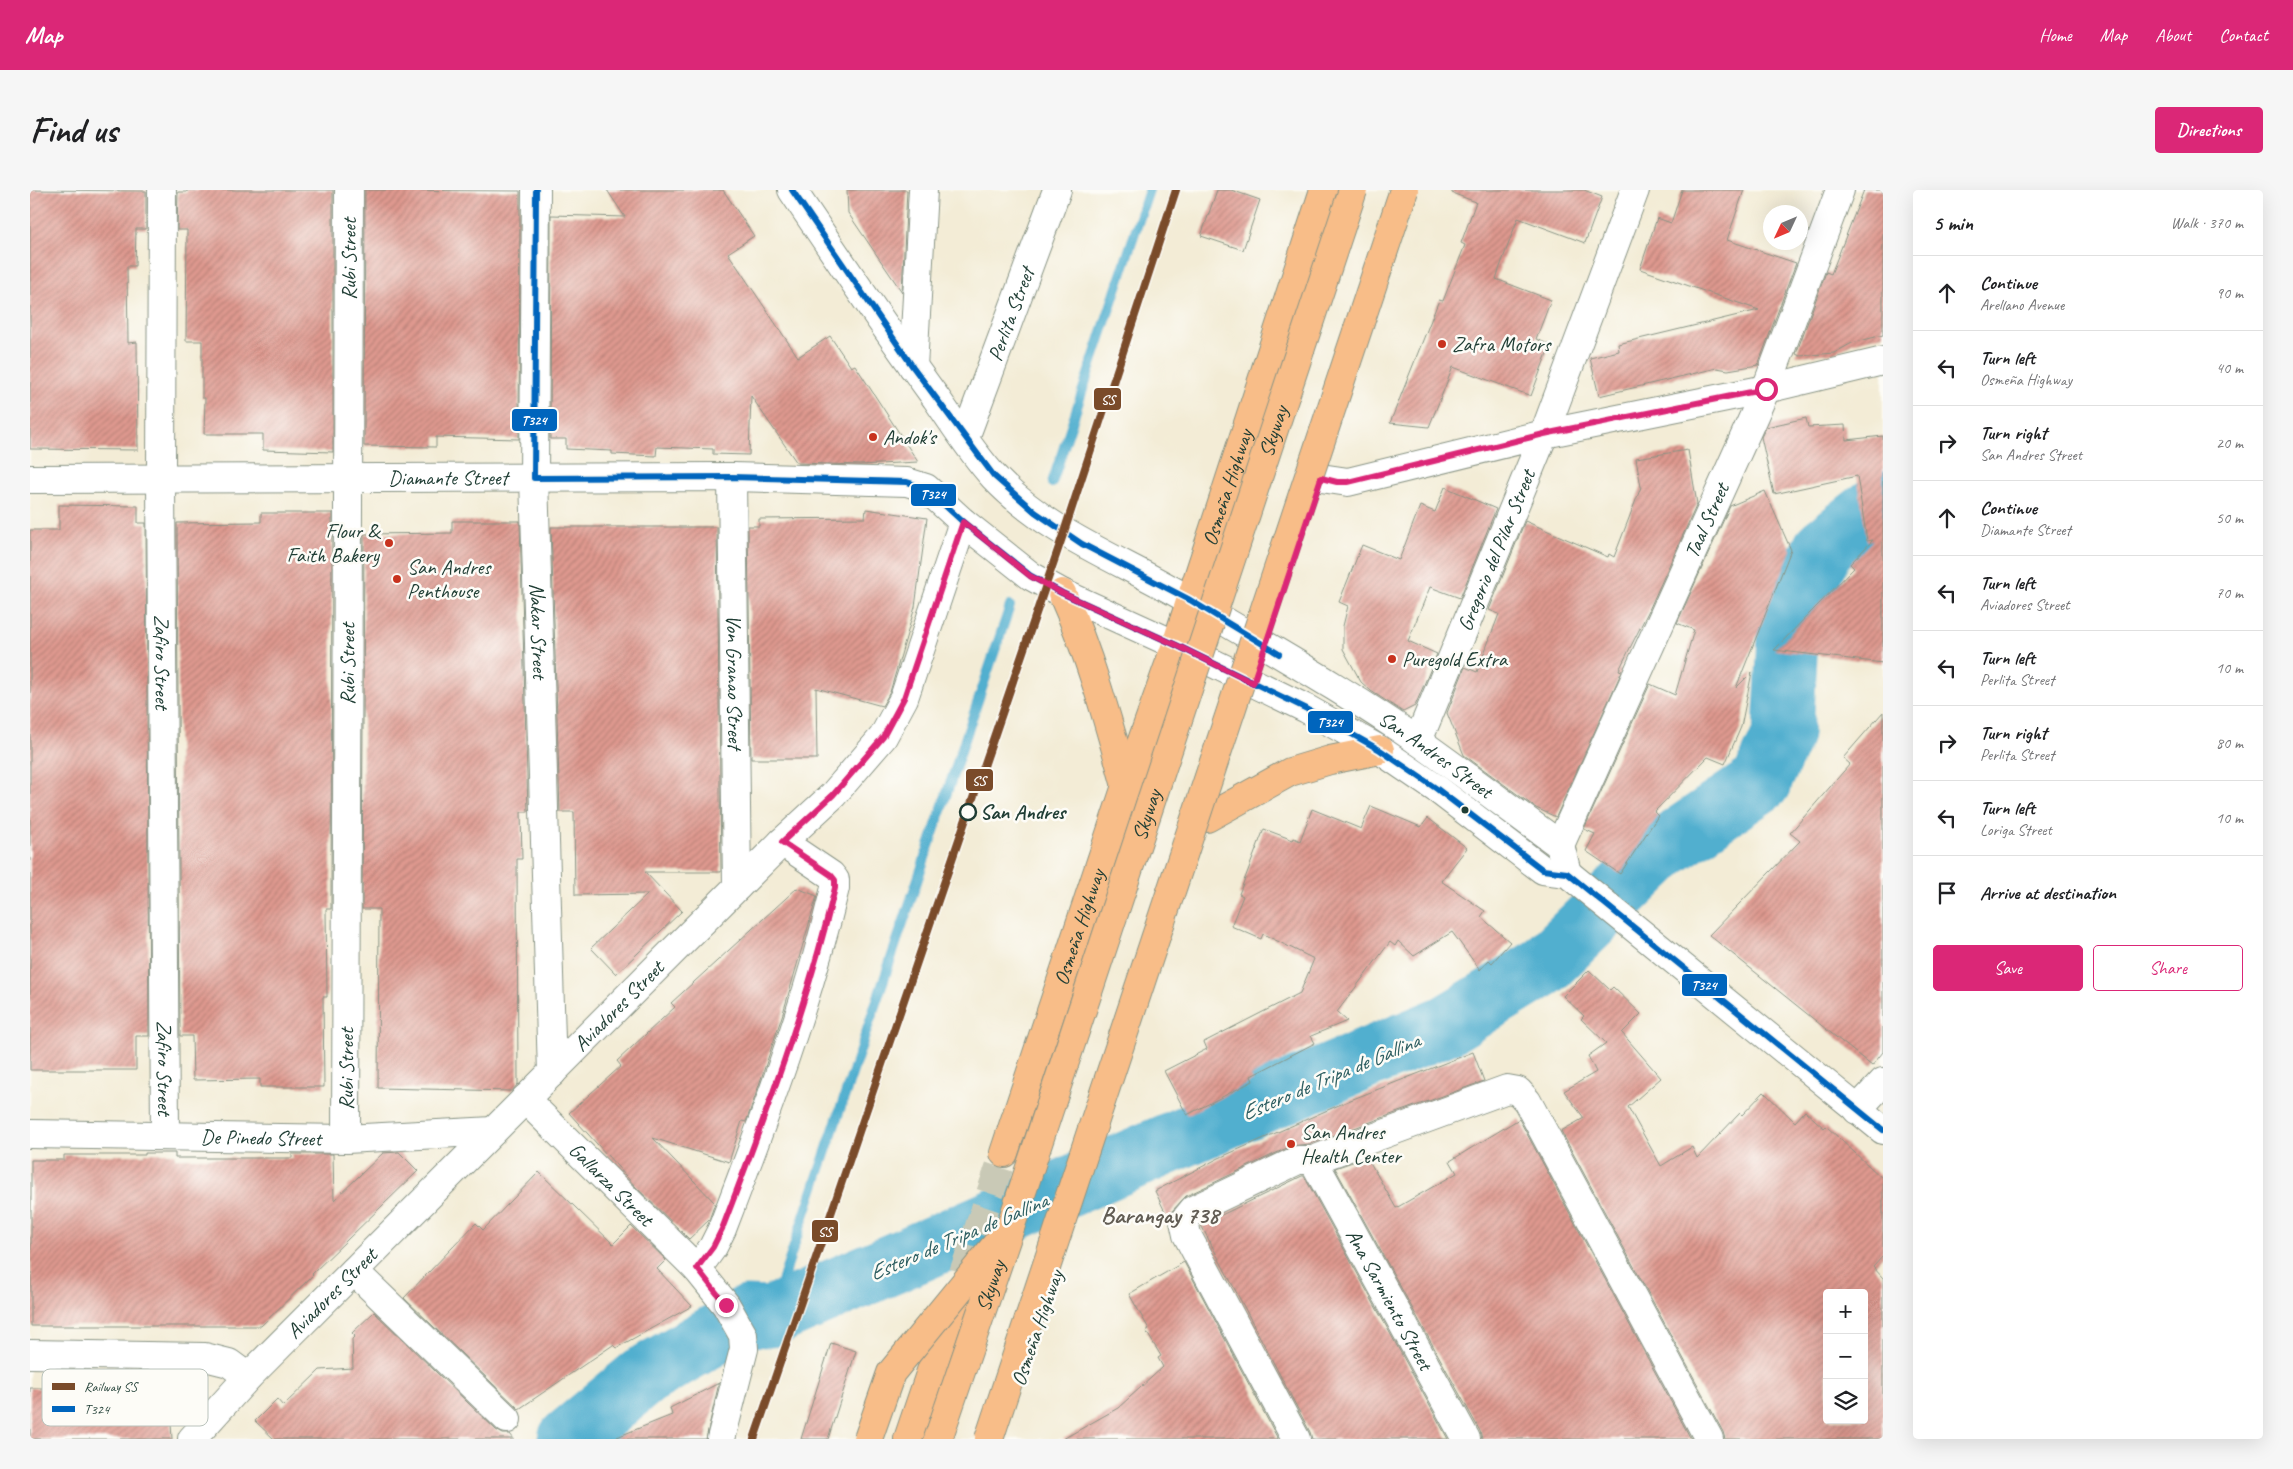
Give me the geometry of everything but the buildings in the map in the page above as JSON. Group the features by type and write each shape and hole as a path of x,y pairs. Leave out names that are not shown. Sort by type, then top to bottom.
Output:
{"main road":[{"name":"Osmeña Highway","path":"1004,1153 1126,786 1176,645 1324,190"},
{"name":"Skyway","path":"938,1439 1010,1228 1353,190"},
{"path":"989,1439 1404,190"},
{"path":"1114,1106 1264,645 1416,190"},
{"path":"1062,593 1076,624 1097,683 1126,786"},
{"path":"1207,818 1290,772 1330,760 1380,750"},
{"name":"Osmeña Highway","path":"1000,1439 1074,1217"},
{"path":"868,1439 891,1373 1010,1228"},
{"path":"908,1439 963,1273"}],"street":[{"name":"Zafiro Street","path":"162,190 161,479 165,1136"},
{"name":"Rubi Street","path":"346,1139 349,190"},
{"name":"Nakar Street","path":"536,190 534,478 552,1073"},
{"name":"San Andres Street","path":"792,190 913,367 965,438 994,476 1035,512 1082,544 1190,600 1340,690 1418,742 1560,845"},
{"path":"913,367 923,190"},
{"name":"Perlita Street","path":"965,438 1057,190"},
{"name":"Gregorio del Pilar Street","path":"1418,742 1544,434 1635,190"},
{"name":"Taal Street","path":"1560,845 1766,389 1840,190"},
{"path":"1321,478 1337,482 1348,482 1544,434 1766,389 1883,361"},
{"name":"Diamante Street","path":"30,479 732,477 907,482 926,488 963,522 1030,576 1062,593 1176,645"},
{"name":"Von Granao Street","path":"732,477 737,887"},
{"name":"Aviadores Street","path":"208,1422 248,1378 525,1099 782,842 833,795 883,737 904,698 963,522"},
{"name":"San Andres Street","path":"1176,645 1306,709 1380,750 1437,789 1543,870 1575,879"},
{"path":"697,1268 713,1247 722,1229 775,1090 819,957 835,888 835,880 831,875 782,842"},
{"path":"1560,845 1575,879 1883,1130"},
{"path":"1857,1110 1883,1082"},
{"path":"1296,1439 1187,1235 1184,1221 1193,1210 1298,1160 1313,1160 1507,1089 1518,1091 1527,1100 1709,1439"},
{"name":"Gallarza Street","path":"525,1099 697,1268 726,1305 743,1335 744,1349 721,1439"},
{"name":"De Pinedo Street","path":"30,1134 346,1139 493,1132"},
{"name":"Ana Sarmiento Street","path":"1313,1160 1466,1439"},
{"path":"354,1272 507,1420"},
{"path":"30,1354 205,1357 229,1363 248,1378"},
{"name":"Aviadores Street","path":"194,1438 205,1426"}],"waterway":[{"path":"1052,483 1149,190"},
{"name":"Estero de Tripa de Gallina","path":"568,1439 644,1376 747,1316 770,1317 1257,1105 1447,1025 1543,967 1666,847 1761,782 1783,734 1789,616 1824,547 1883,501"},
{"path":"770,1317 1010,606"}],"tunnel":[{"path":"963,1273 1004,1153"}],"rail line":[{"name":"SS","path":"754,1439 1064,532 1176,190"}],"transit line":[{"name":"T324","path":"536,190 534,478 732,477 907,482 926,488 963,522 1031,576 1062,593 1176,645 1307,709 1380,750 1437,789 1543,870 1567,873 1883,1130"},
{"name":"T324","path":"792,190 913,367 994,476 1035,512 1082,544 1190,600 1279,654"}],"place":[{"name":"Zafra Motors","path":"1442,344"},
{"name":"Andok's","path":"873,437"},
{"name":"Flour & Faith Bakery","path":"389,543"},
{"name":"San Andres Penthouse","path":"397,579"},
{"name":"Puregold Extra","path":"1392,659"},
{"name":"San Andres","path":"968,812"},
{"name":"San Andres Health Center","path":"1291,1144"}],"district":[{"name":"Barangay 738","path":"1160,1215"}],"route":[{"path":"726,1305 724,1300 697,1268 713,1247 722,1229 775,1090 819,957 835,888 835,880 831,875 782,842 833,795 883,737 904,698 963,522 1030,576 1253,683 1264,645 1321,478 1329,481 1348,482 1544,434 1766,389"}]}
